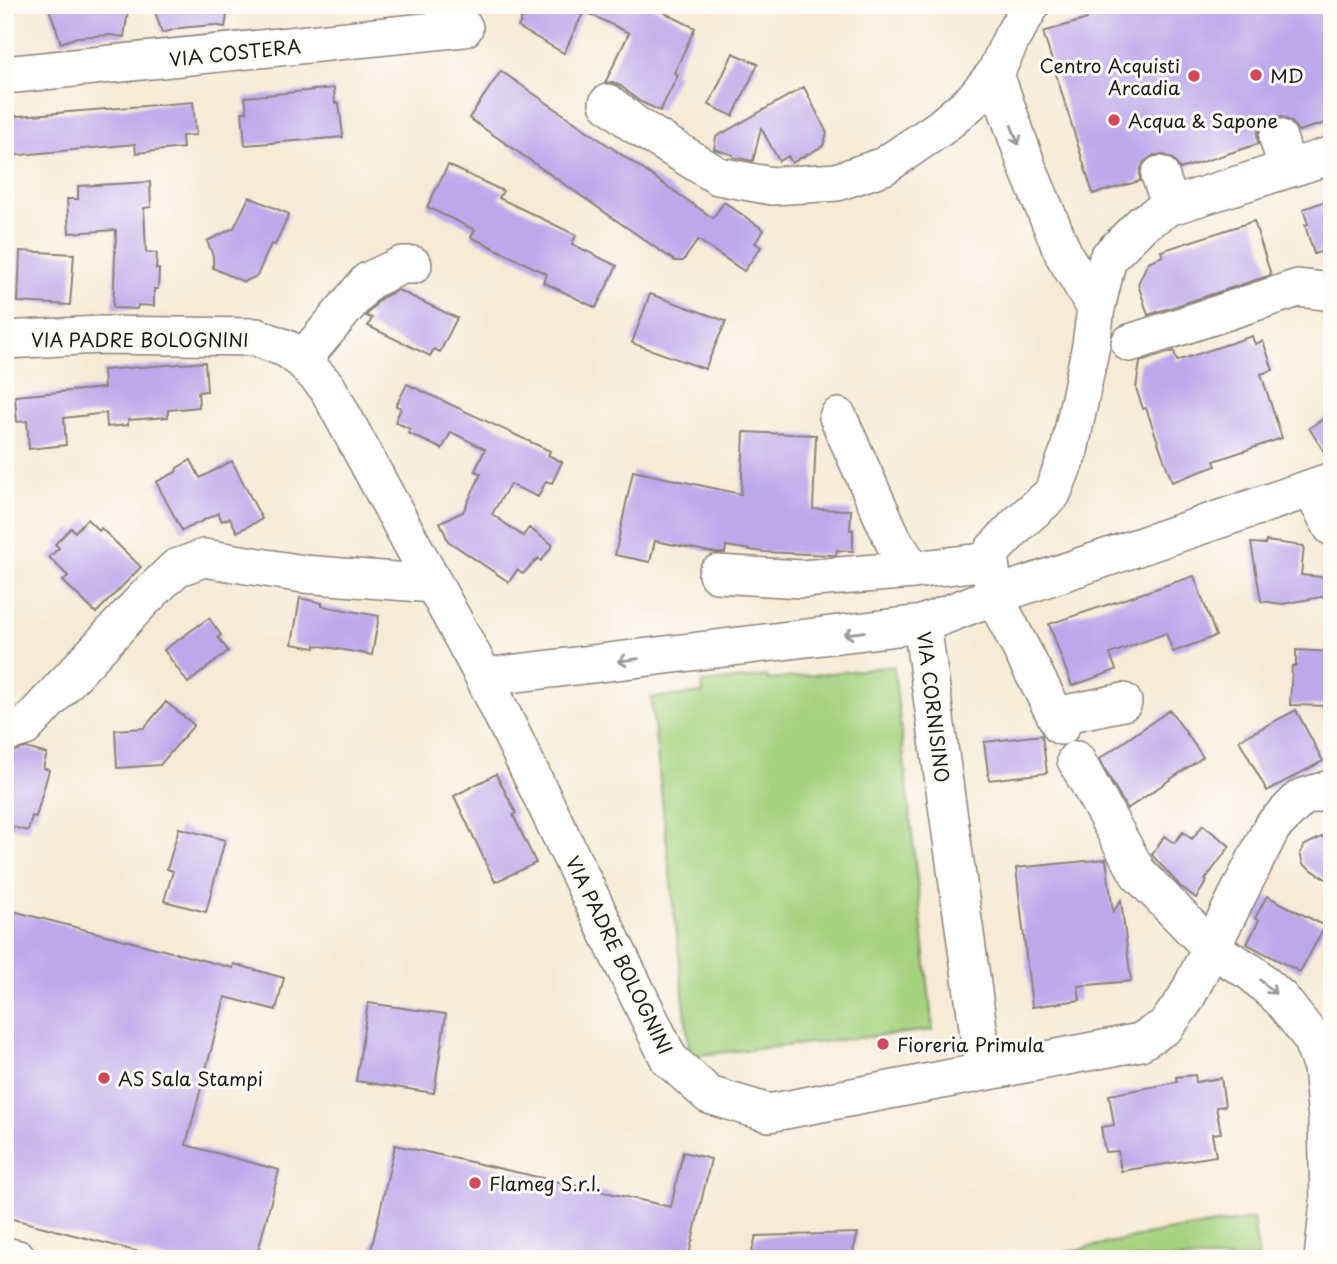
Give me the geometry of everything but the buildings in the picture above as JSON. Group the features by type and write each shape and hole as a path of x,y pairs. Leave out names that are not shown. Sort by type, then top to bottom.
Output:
{"street":[{"path":"608,103 634,124 718,176 772,186 837,182 884,166 940,128 972,100 995,74 1031,5"},
{"name":"VIA COSTERA","path":"5,75 464,28"},
{"path":"995,74 1063,255 1096,307"},
{"path":"1122,702 1059,721 992,578 993,550 1052,494 1069,452 1096,307 1108,258 1143,223 1166,191 1283,153 1332,155"},
{"path":"302,360 368,281 402,265 412,265"},
{"path":"1130,344 1298,288 1332,292"},
{"name":"VIA PADRE BOLOGNINI","path":"5,340 99,335 256,337 287,349 302,360 327,387 484,677 669,1059 709,1095 769,1113 1140,1042 1166,1026 1185,1000 1272,827 1301,798 1332,788"},
{"path":"838,416 894,542 913,570"},
{"path":"1321,485 1332,527"},
{"name":"VIA CORNISINO","path":"984,1071 922,624 992,578 1321,485"},
{"path":"15,730 167,577 176,569 204,558 303,574 434,584"},
{"path":"717,574 802,579 913,570 992,578"},
{"path":"484,677 922,624"},
{"path":"1076,760 1138,873 1212,949 1252,973 1281,999 1310,1036 1322,1067 1327,1119 1329,1202 1323,1259"},
{"path":"5,1256 18,1259"}],"green space":[{"path":"894,666 933,1030 690,1056 651,698 703,693 702,683 767,676 769,680"},
{"path":"1253,1219 1259,1259 1033,1259 1166,1231"}],"place":[{"name":"MD","path":"1256,75"},
{"name":"Centro Acquisti Arcadia","path":"1194,76"},
{"name":"Acqua & Sapone","path":"1114,120"},
{"name":"Fioreria Primula","path":"883,1044"},
{"name":"AS Sala Stampi","path":"104,1078"},
{"name":"Flameg S.r.l.","path":"475,1183"}]}
